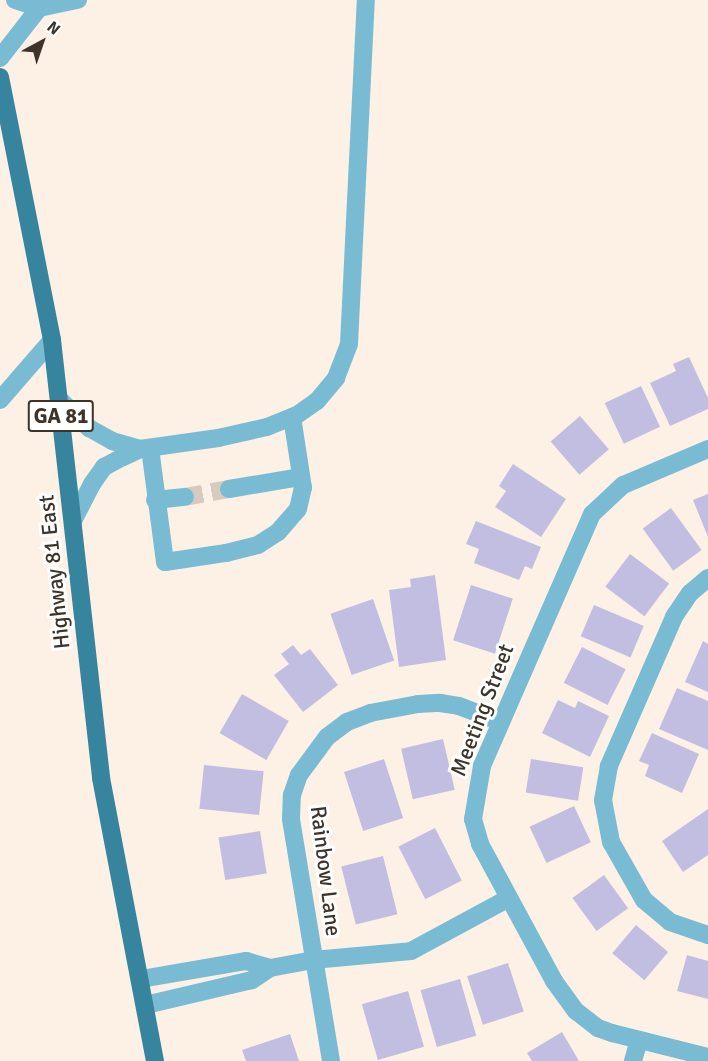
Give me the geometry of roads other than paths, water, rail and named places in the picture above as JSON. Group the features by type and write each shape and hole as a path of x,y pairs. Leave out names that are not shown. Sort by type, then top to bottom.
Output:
{"main road":[{"name":"Highway 81 East","path":"0,77 52,340 101,778 155,1061"}],"street":[{"path":"15,0 39,8 78,0"},
{"path":"73,521 92,484 104,467 145,448 218,438 267,427 292,417 317,400 336,378 349,344 366,0"},
{"path":"0,58 39,8"},
{"path":"0,400 52,340"},
{"path":"59,399 88,428 112,441 145,448"},
{"path":"145,448 165,562 226,553 258,545 278,532 298,509 303,488 292,417"},
{"name":"Meeting Street","path":"708,449 623,485 592,514 479,775 473,819 480,844 554,981 576,1011 598,1028 708,1056"},
{"path":"229,489 301,477"},
{"path":"155,500 185,497"},
{"path":"708,578 690,594 674,617 609,766 603,800 611,842 644,900 670,922 708,935"},
{"name":"Rainbow Lane","path":"331,1061 291,819 294,786 311,756 327,737 347,722 370,713 418,704 459,706 501,722"},
{"path":"145,1005 252,980 270,968 313,960 411,951 509,898"},
{"path":"141,979 246,962 270,968"},
{"path":"633,1061 639,1040"}],"tunnel":[{"path":"185,497 229,489"}]}
